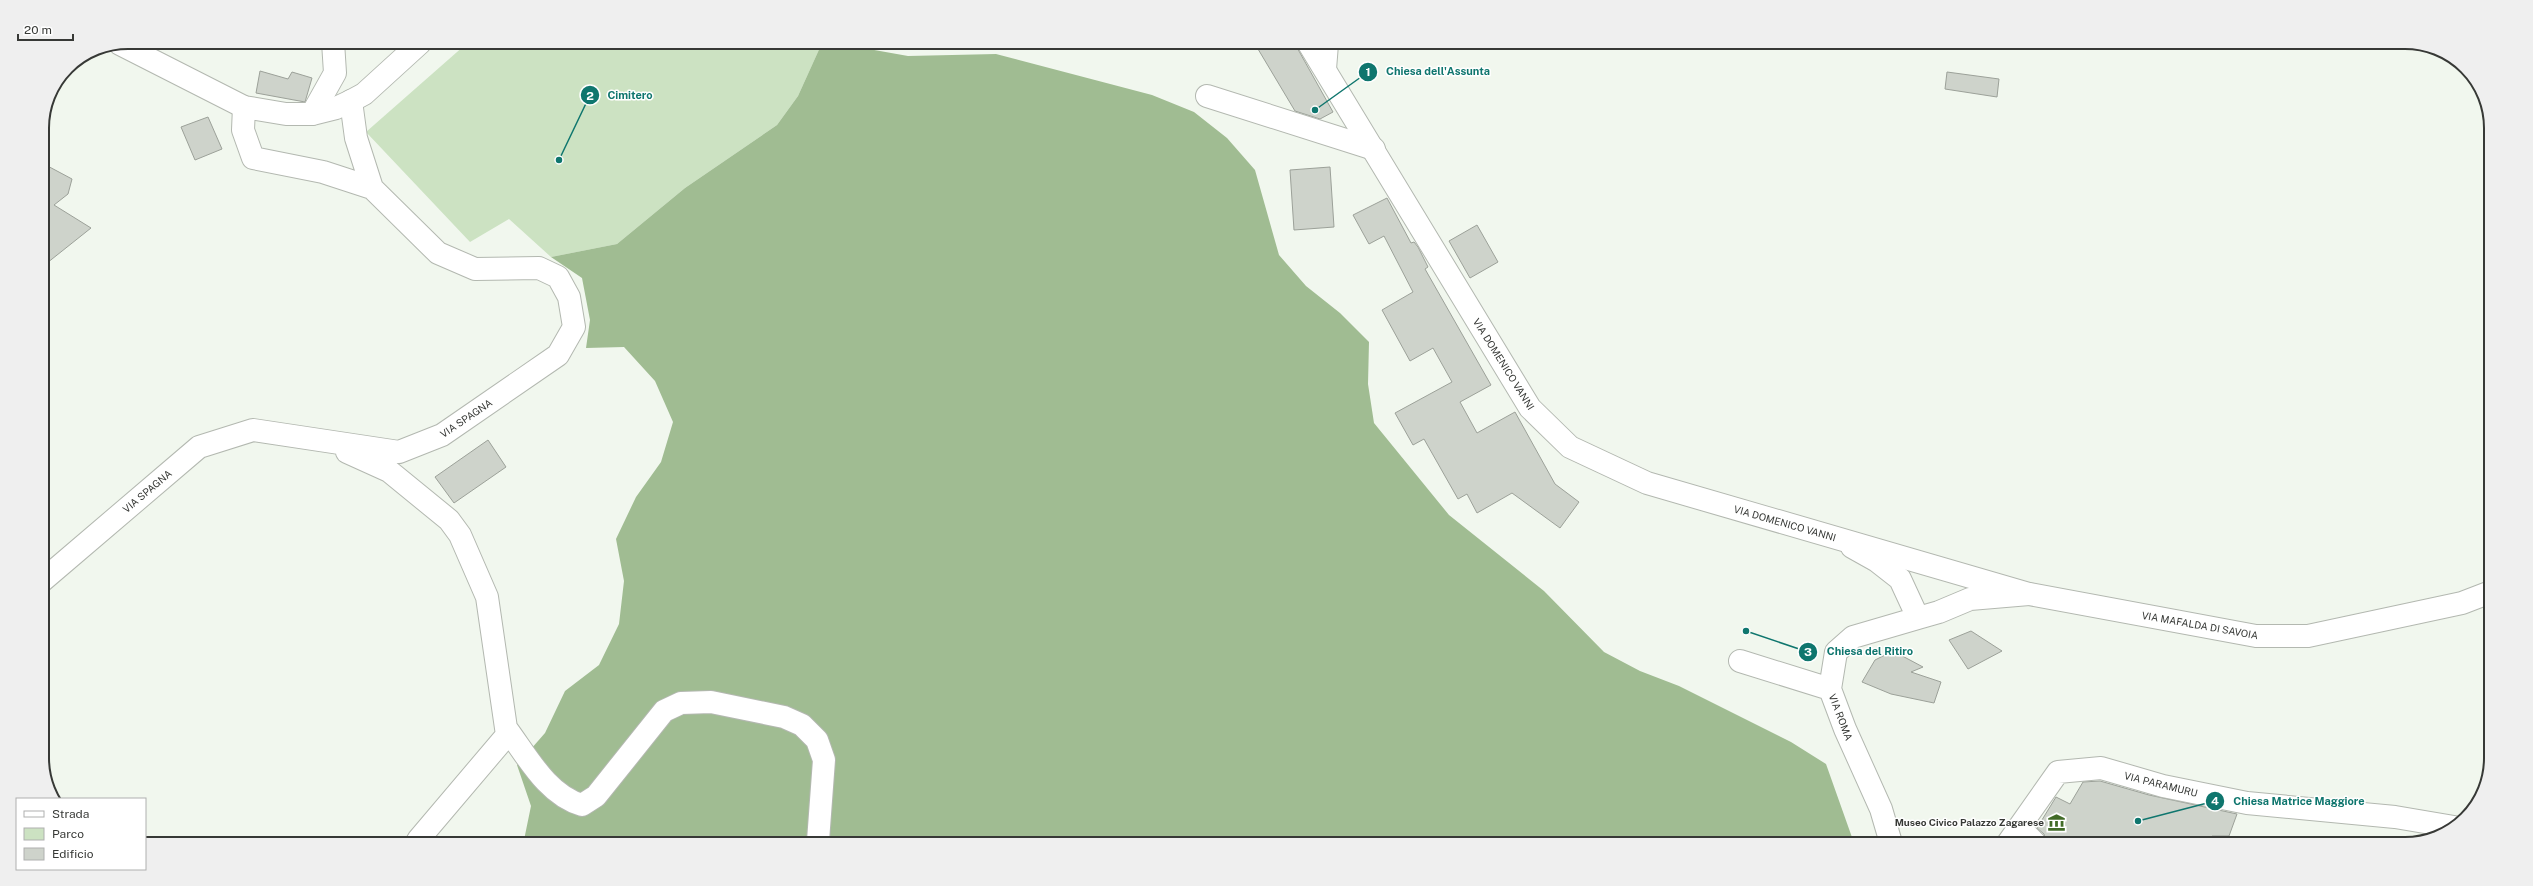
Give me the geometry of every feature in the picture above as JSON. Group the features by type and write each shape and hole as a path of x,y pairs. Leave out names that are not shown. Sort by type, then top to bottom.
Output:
{"street":[{"path":"130,49 244,107 286,114 312,114 336,108 364,94 413,49"},
{"path":"312,114 335,73 334,49"},
{"name":"VIA DOMENICO VANNI","path":"1312,49 1530,408 1570,447 1647,483 2029,594"},
{"path":"1325,69 1327,49"},
{"path":"1207,96 1374,149"},
{"name":"VIA SPAGNA","path":"351,101 356,138 372,188"},
{"name":"VIA SPAGNA","path":"49,575 200,447 254,430 399,452 442,435 558,355 574,326 570,297 558,277 539,268 475,269 438,253 372,188 323,172 253,158 243,130 244,107"},
{"path":"322,441 389,471 448,520 460,535 487,597 507,735 421,837"},
{"path":"1833,537 1877,561 1900,579 1918,618"},
{"name":"VIA MAFALDA DI SAVOIA","path":"2029,594 2256,636 2308,636 2462,603 2484,595"},
{"name":"VIA ROMA","path":"1889,837 1881,809 1845,730 1830,689 1836,652 1853,637 1939,612 1970,599 2029,594"},
{"path":"1740,661 1830,689"},
{"path":"506,728 545,780 568,801 582,805 596,796 664,712 681,703 710,702 784,717 802,725 817,740 824,760 818,837"},
{"name":"VIA PARAMURU","path":"2014,835 2058,772 2102,768 2163,786 2247,803 2395,817 2445,826"}],"green space":[{"path":"460,49 819,49 798,96 777,125 685,188 617,244 551,257 509,219 470,242 366,132"},
{"path":"819,49 869,49 908,56 996,54 1152,95 1194,112 1227,138 1255,170 1279,255 1306,286 1340,313 1369,342 1368,384 1374,423 1449,515 1544,591 1604,652 1640,671 1679,686 1791,742 1826,764 1852,837 525,837 531,806 517,765 545,733 565,691 599,665 619,624 624,581 616,539 636,497 661,462 673,422 655,381 624,347 586,348 590,320 582,278 551,257 617,244 685,188 777,125 798,96"}],"building":[{"path":"1258,49 1298,49 1333,112 1320,119 1295,111"},
{"path":"260,71 288,79 292,72 312,78 305,102 256,93"},
{"path":"1947,72 1999,79 1997,97 1945,89"},
{"path":"208,117 222,149 195,160 181,127"},
{"path":"49,167 72,179 68,194 54,205 91,228 49,261"},
{"path":"1330,167 1334,227 1294,230 1290,170"},
{"path":"1387,198 1411,243 1414,242 1418,247 1428,267 1425,269 1491,385 1460,402 1477,433 1515,412 1555,484 1579,502 1560,528 1512,493 1477,513 1467,494 1458,499 1424,439 1413,445 1395,413 1452,382 1433,348 1410,361 1382,310 1413,292 1384,236 1369,244 1353,215"},
{"path":"1477,225 1498,262 1470,278 1449,241"},
{"path":"488,440 506,467 454,503 435,477"},
{"path":"1971,631 2002,651 1968,669 1949,640"},
{"path":"1893,651 1923,667 1911,672 1941,682 1934,703 1891,694 1862,682 1875,660"},
{"path":"2100,781 2149,795 2237,814 2229,836 2045,837 2044,834 2037,828 2056,797 2070,804 2083,782"}],"place":[{"name":"Chiesa dell'Assunta","path":"1315,110"},
{"name":"Cimitero","path":"559,160"},
{"name":"Chiesa del Ritiro","path":"1746,631"},
{"name":"Chiesa Matrice Maggiore","path":"2138,821"},
{"name":"Museo Civico Palazzo Zagarese","path":"2057,822"}]}
